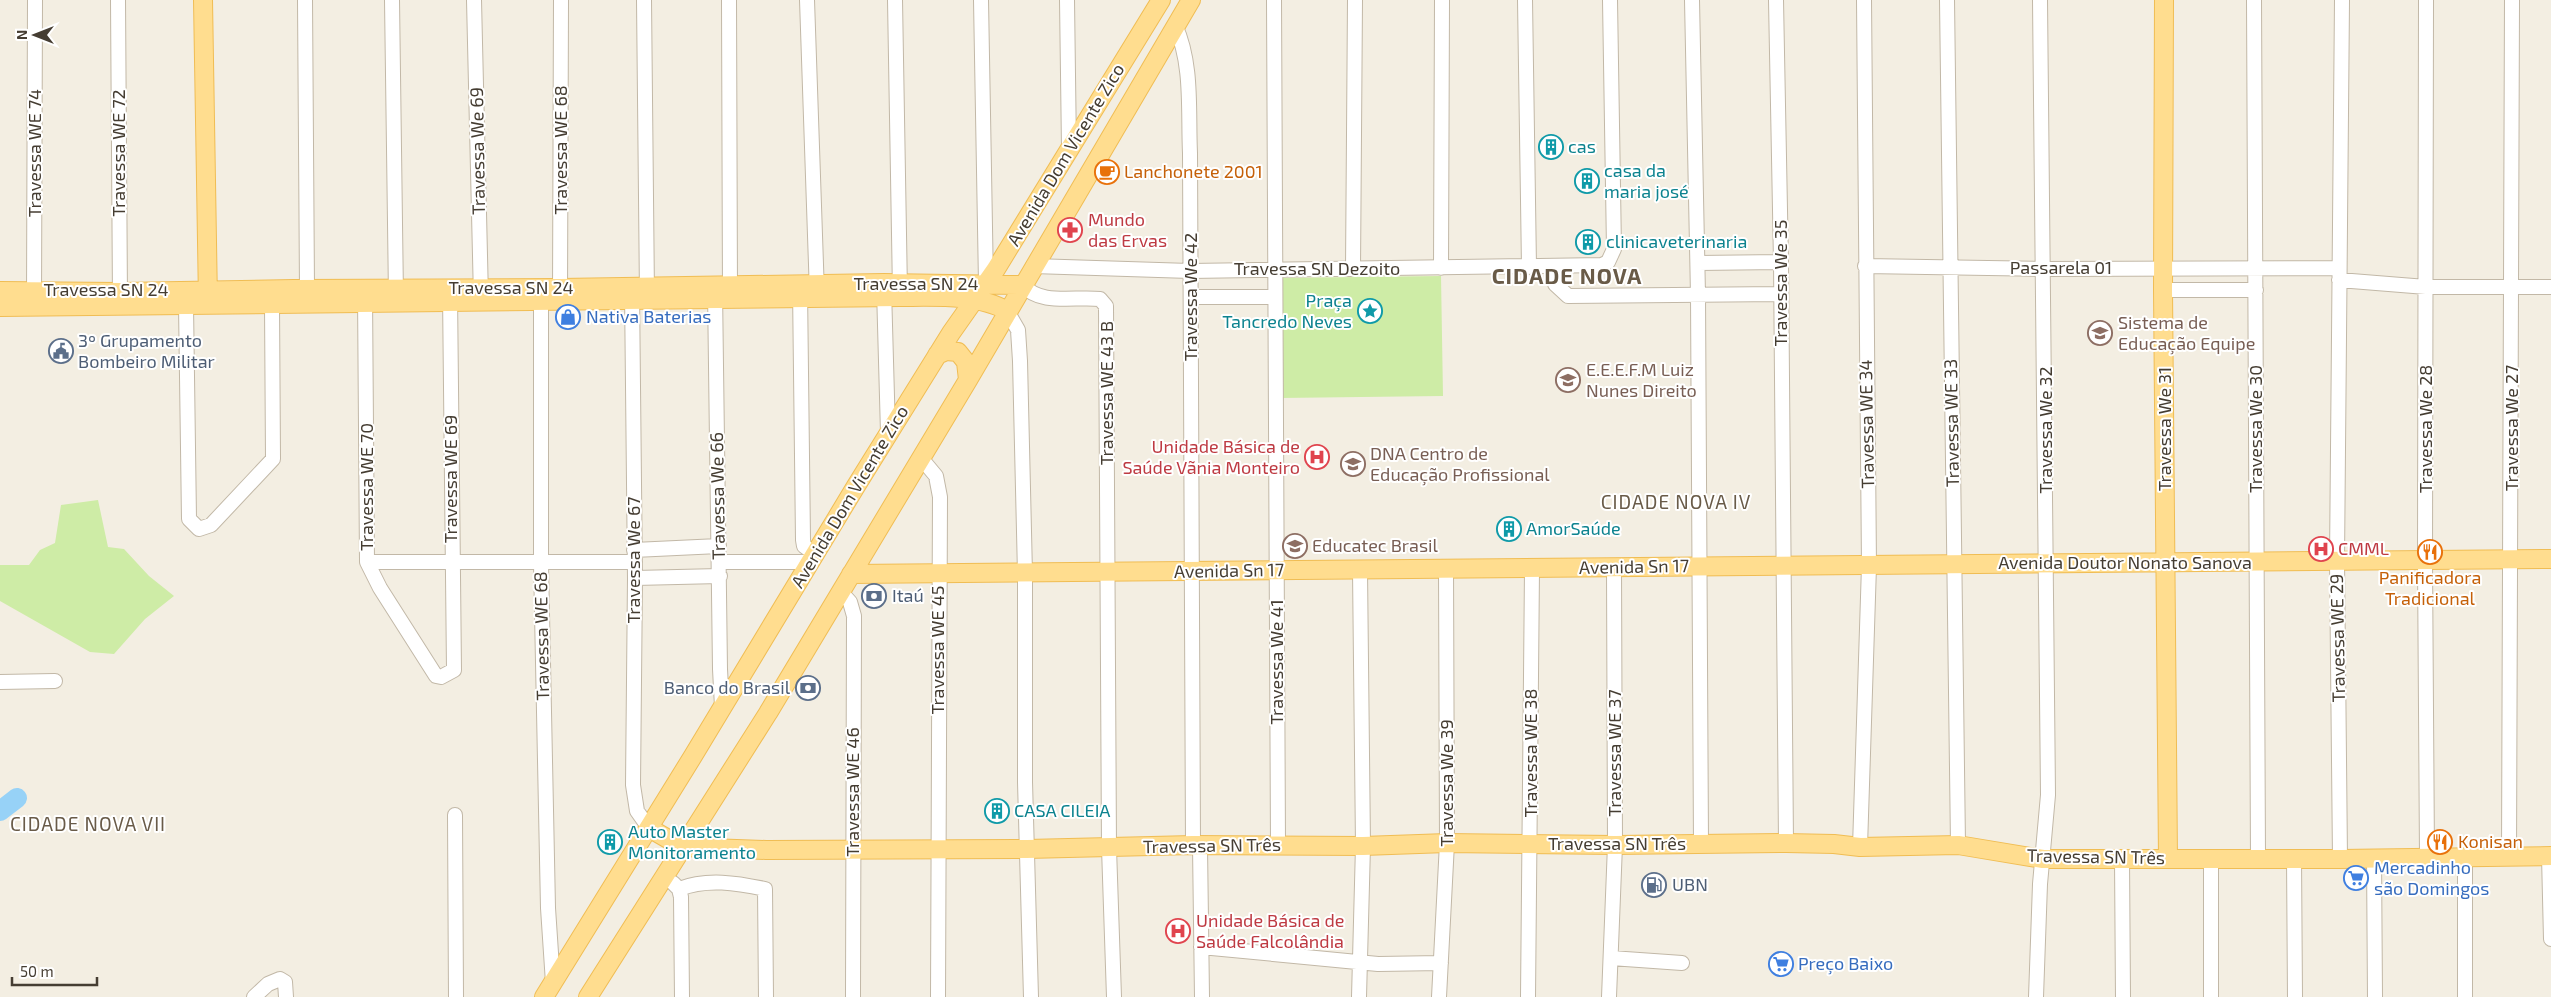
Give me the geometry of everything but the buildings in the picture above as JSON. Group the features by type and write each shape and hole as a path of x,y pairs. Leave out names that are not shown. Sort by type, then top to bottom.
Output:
{"main road":[{"path":"203,0 208,298"},
{"name":"Avenida Dom Vicente Zico","path":"722,707 888,433 937,355 986,284 1161,0"},
{"name":"Avenida Dom Vicente Zico","path":"592,994 665,874 768,713 841,592 968,380 1190,0"},
{"name":"Travessa We 31","path":"2164,0 2165,268 2163,290 2168,859"},
{"name":"Travessa SN 24","path":"120,299 186,306 208,298 272,305 365,296 892,290 986,284 1022,285"},
{"name":"Travessa SN 24","path":"0,290 34,298 208,298 308,289 365,296"},
{"name":"Travessa SN 24","path":"892,290 992,304 1007,312"},
{"name":"Travessa SN 24","path":"0,307 34,298"},
{"path":"937,355 946,351 958,352 966,362 968,380"},
{"name":"Avenida Doutor Nonato Sanova","path":"1700,566 1869,566 1954,563 2166,564 2551,559"},
{"name":"Avenida Sn 17","path":"939,574 1700,566"},
{"path":"851,574 939,574"},
{"path":"549,990 652,829 717,734 722,707"},
{"path":"652,829 682,847"},
{"name":"Travessa SN Três","path":"682,847 766,850 1027,849 1278,845 1363,846 1447,843 1615,845 1786,843 1834,844 1860,847 1958,845 2043,859 2340,859 2550,856"}],"street":[{"name":"Travessa WE 74","path":"34,298 35,0"},
{"name":"Travessa WE 72","path":"118,0 120,299"},
{"path":"305,0 308,289"},
{"path":"392,0 396,296"},
{"name":"Travessa We 69","path":"474,0 481,295"},
{"name":"Travessa WE 68","path":"560,294 561,0"},
{"name":"Travessa We 67","path":"644,0 634,556 634,799 637,811 652,829"},
{"path":"722,291 730,0"},
{"path":"635,578 812,558 802,540 809,290 807,0"},
{"path":"888,433 892,290 895,0"},
{"path":"981,0 986,284"},
{"path":"1067,0 1069,149"},
{"path":"1190,0 1197,0"},
{"path":"1274,0 1274,269"},
{"path":"1354,269 1356,0"},
{"path":"1441,268 1442,0"},
{"path":"1524,0 1529,267"},
{"name":"Travessa SN Dezoito","path":"1033,266 1190,271 1602,265 1608,262 1614,248 1610,0"},
{"path":"1692,0 1698,263 1701,844"},
{"name":"Travessa We 35","path":"1776,0 1781,262 1783,566"},
{"name":"Travessa WE 34","path":"1860,847 1869,566 1864,0"},
{"name":"Travessa WE 33","path":"1947,0 1958,845"},
{"name":"Travessa We 32","path":"2040,0 2048,795 2043,859"},
{"name":"Travessa We 30","path":"2254,0 2258,859"},
{"path":"2342,0 2339,274 2426,287 2551,287"},
{"name":"Travessa We 28","path":"2426,0 2425,561 2427,857"},
{"name":"Travessa We 27","path":"2509,856 2512,0"},
{"name":"Travessa We 42","path":"1176,25 1182,38 1186,62 1191,297 1192,572"},
{"path":"1698,263 1781,262"},
{"name":"Passarela 01","path":"1865,266 2044,269 2256,267 2339,274"},
{"path":"1552,267 1555,284 1568,296 1781,294"},
{"name":"Travessa We 41","path":"1274,269 1278,845"},
{"name":"Travessa WE 29","path":"2339,274 2337,561 2340,859"},
{"name":"Travessa WE 43 B","path":"1022,285 1027,291 1040,297 1100,299 1106,306 1110,848 1114,997"},
{"path":"2163,290 2256,290"},
{"name":"Travessa We 66","path":"722,291 719,546 722,707"},
{"name":"Travessa WE 69","path":"450,295 454,670"},
{"name":"Travessa WE 68","path":"541,295 541,564 549,990"},
{"name":"Travessa WE 70","path":"365,296 367,562 376,580 436,676 446,676 454,670"},
{"path":"1191,297 1273,297"},
{"path":"186,306 189,519 199,529 211,525 273,459 272,305"},
{"path":"1007,312 1015,322 1019,341 1025,574 1030,997"},
{"name":"Travessa WE 45","path":"921,458 936,476 939,488 938,848"},
{"path":"367,562 541,564 719,546"},
{"path":"1783,566 1786,843"},
{"name":"Travessa We 39","path":"1439,997 1447,843 1446,568"},
{"name":"Travessa WE 37","path":"1609,997 1615,845 1614,568"},
{"name":"Travessa WE 38","path":"1528,997 1531,843 1532,569"},
{"path":"1359,997 1363,846 1360,570"},
{"path":"1192,572 1202,997"},
{"name":"Travessa WE 46","path":"841,592 850,602 854,616 852,849 854,997"},
{"path":"0,682 55,681"},
{"path":"455,815 456,997"},
{"path":"938,848 938,997"},
{"path":"2550,856 2551,940"},
{"path":"2465,857 2465,997"},
{"path":"2294,858 2295,997"},
{"path":"2374,858 2375,997"},
{"path":"2036,997 2040,884 2043,859"},
{"path":"2122,859 2123,997"},
{"path":"2211,859 2211,997"},
{"path":"665,874 679,889 682,997"},
{"path":"679,889 693,884 718,882 766,889 766,997"},
{"path":"1201,947 1359,962 1441,963"},
{"path":"1611,958 1682,962"},
{"path":"254,997 268,984 280,979 285,982 286,997"}],"green space":[{"path":"1441,276 1443,396 1280,398 1278,278"},
{"path":"98,500 108,547 124,549 149,576 174,596 145,619 114,654 90,652 0,601 0,565 29,565 40,550 55,543 61,505"}],"waterway":[{"path":"0,811 17,798"}],"place":[{"name":"cas","path":"1551,147"},
{"name":"Lanchonete 2001","path":"1107,172"},
{"name":"casa da maria josé","path":"1587,181"},
{"name":"Mundo das Ervas","path":"1070,230"},
{"name":"clinicaveterinaria","path":"1588,242"},
{"name":"Praça Tancredo Neves","path":"1370,311"},
{"name":"Nativa Baterias","path":"568,317"},
{"name":"Sistema de Educação Equipe","path":"2100,333"},
{"name":"3º Grupamento Bombeiro Militar","path":"61,351"},
{"name":"E.E.E.F.M Luiz Nunes Direito","path":"1568,380"},
{"name":"Unidade Básica de Saúde Vãnia Monteiro","path":"1317,457"},
{"name":"DNA Centro de Educação Profissional","path":"1353,464"},
{"name":"AmorSaúde","path":"1509,529"},
{"name":"Educatec Brasil","path":"1295,546"},
{"name":"CMML","path":"2321,549"},
{"name":"Panificadora Tradicional","path":"2430,552"},
{"name":"Itaú","path":"874,596"},
{"name":"Banco do Brasil","path":"808,688"},
{"name":"CASA CILEIA","path":"997,811"},
{"name":"Auto Master Monitoramento","path":"610,842"},
{"name":"Konisan","path":"2440,842"},
{"name":"Mercadinho são Domingos","path":"2356,878"},
{"name":"UBN","path":"1654,885"},
{"name":"Unidade Básica de Saúde Falcolândia","path":"1178,931"},
{"name":"Preço Baixo","path":"1781,964"}],"district":[{"name":"CIDADE NOVA","path":"1567,276"},
{"name":"CIDADE NOVA IV","path":"1676,502"},
{"name":"CIDADE NOVA VII","path":"88,824"}]}
